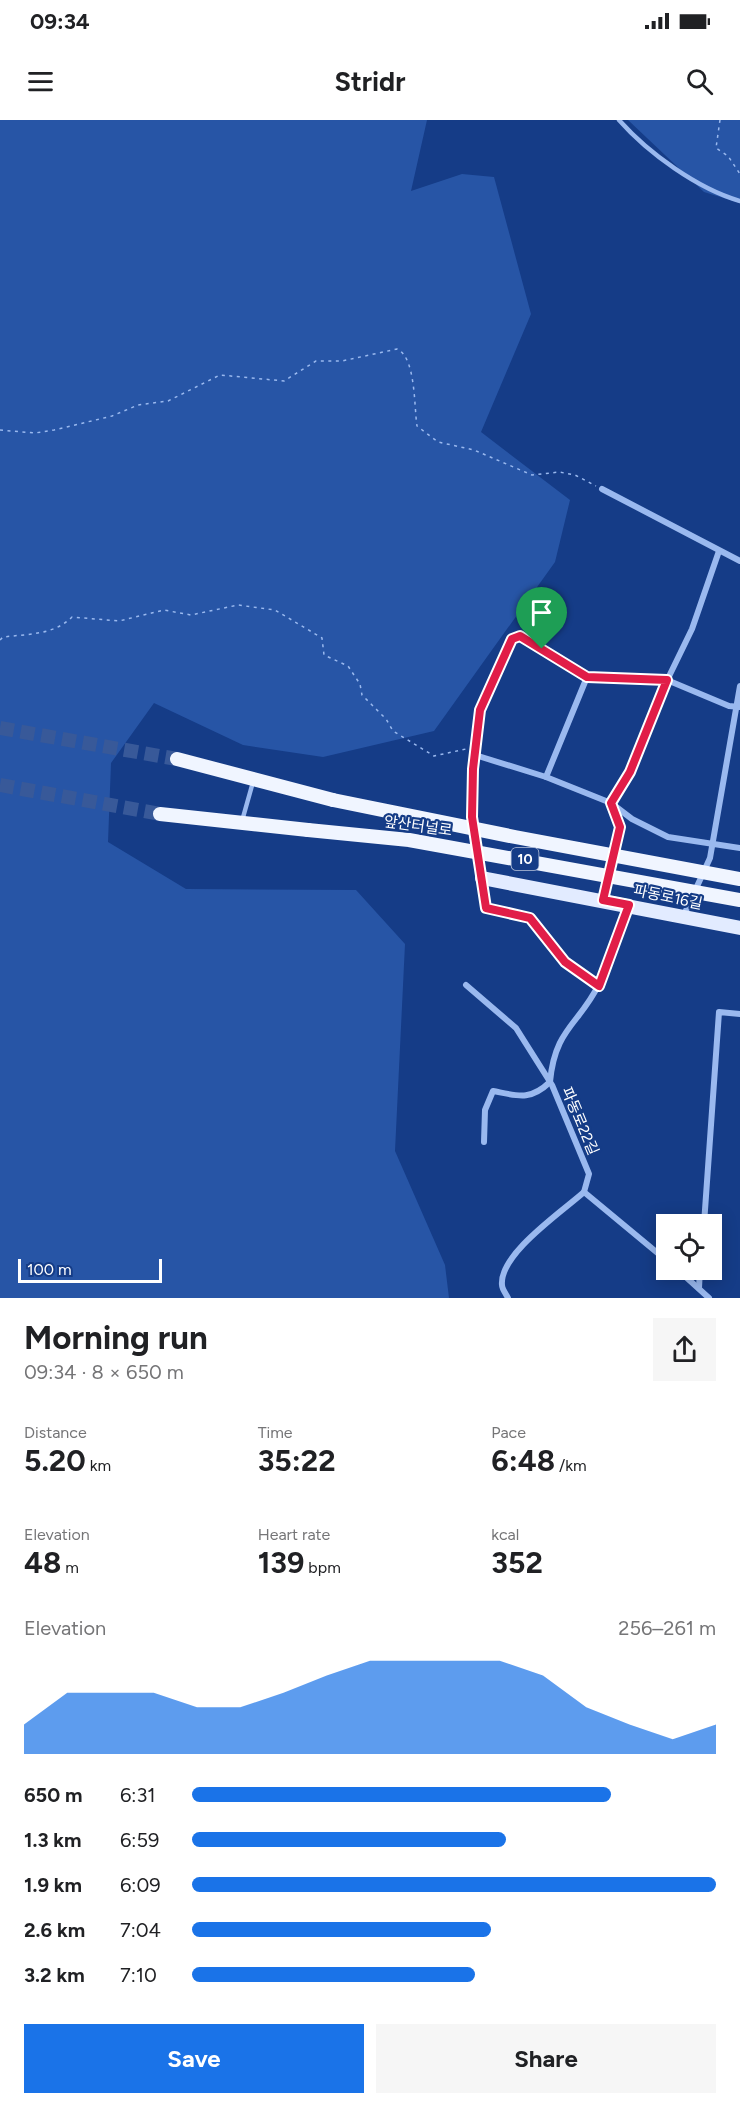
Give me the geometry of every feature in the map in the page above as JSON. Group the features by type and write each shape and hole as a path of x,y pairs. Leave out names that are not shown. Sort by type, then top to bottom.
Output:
{"highway":[{"name":"앞산터널로","path":"177,759 333,800 740,879"},
{"name":"앞산터널로","path":"160,814 420,842 740,900"}],"main road":[{"name":"파동로16길","path":"482,878 629,905"},
{"name":"파동로16길","path":"683,917 740,928"}],"street":[{"path":"602,489 740,561"},
{"path":"611,803 630,772 667,680 692,629 719,551"},
{"path":"599,986 565,962 530,918 486,908 472,817 475,752 480,710 512,639 520,636 587,677 667,680 729,706 738,706"},
{"path":"546,777 587,677"},
{"path":"611,803 620,827 603,900 683,917 711,858 740,686"},
{"path":"475,752 611,803 632,819 668,837 713,846 740,848"},
{"path":"484,1142 485,1110 493,1091 520,1096 537,1094 550,1082 552,1062 560,1038 599,986 629,905"},
{"name":"파동로22길","path":"466,985 516,1028 550,1082 590,1174 585,1192"},
{"path":"705,1214 719,1012 740,1014"},
{"path":"508,1298 502,1286 504,1273 513,1254 585,1192 656,1252"},
{"path":"690,1280 709,1298"},
{"path":"699,1280 699,1288"}],"lane":[{"path":"619,120 639,143 661,158 716,194 740,201"},
{"path":"242,823 254,779"}],"path":[{"path":"720,120 716,147 728,156 740,174"},
{"path":"0,430 35,433 54,430 112,416 138,405 168,402 220,375 284,381 316,361 342,361 397,349 404,353 409,362 417,426 438,442 474,450 532,475 559,472 575,475 602,489"},
{"path":"0,640 3,637 53,631 72,617 119,621 164,610 190,615 238,605 275,610 322,638 324,655 348,666 360,684 362,695 401,737 434,756 475,752"}],"shaded area":[{"path":"0,120 427,120 411,191 462,174 494,177 531,314 481,432 570,500 555,562 434,731 323,757 243,745 154,703 111,763 108,842 186,889 356,890 405,944 395,1151 445,1265 449,1298 0,1298"},
{"path":"628,120 740,120 740,203 704,192"}],"tunnel":[{"path":"0,728 177,759"},
{"path":"0,785 160,814"}],"route":[{"path":"520,636 542,649 587,677 667,680 630,772 611,803 620,827 603,900 629,905 599,986 565,962 532,919 486,908 472,817 473,769 480,710 512,639 520,636"}]}
